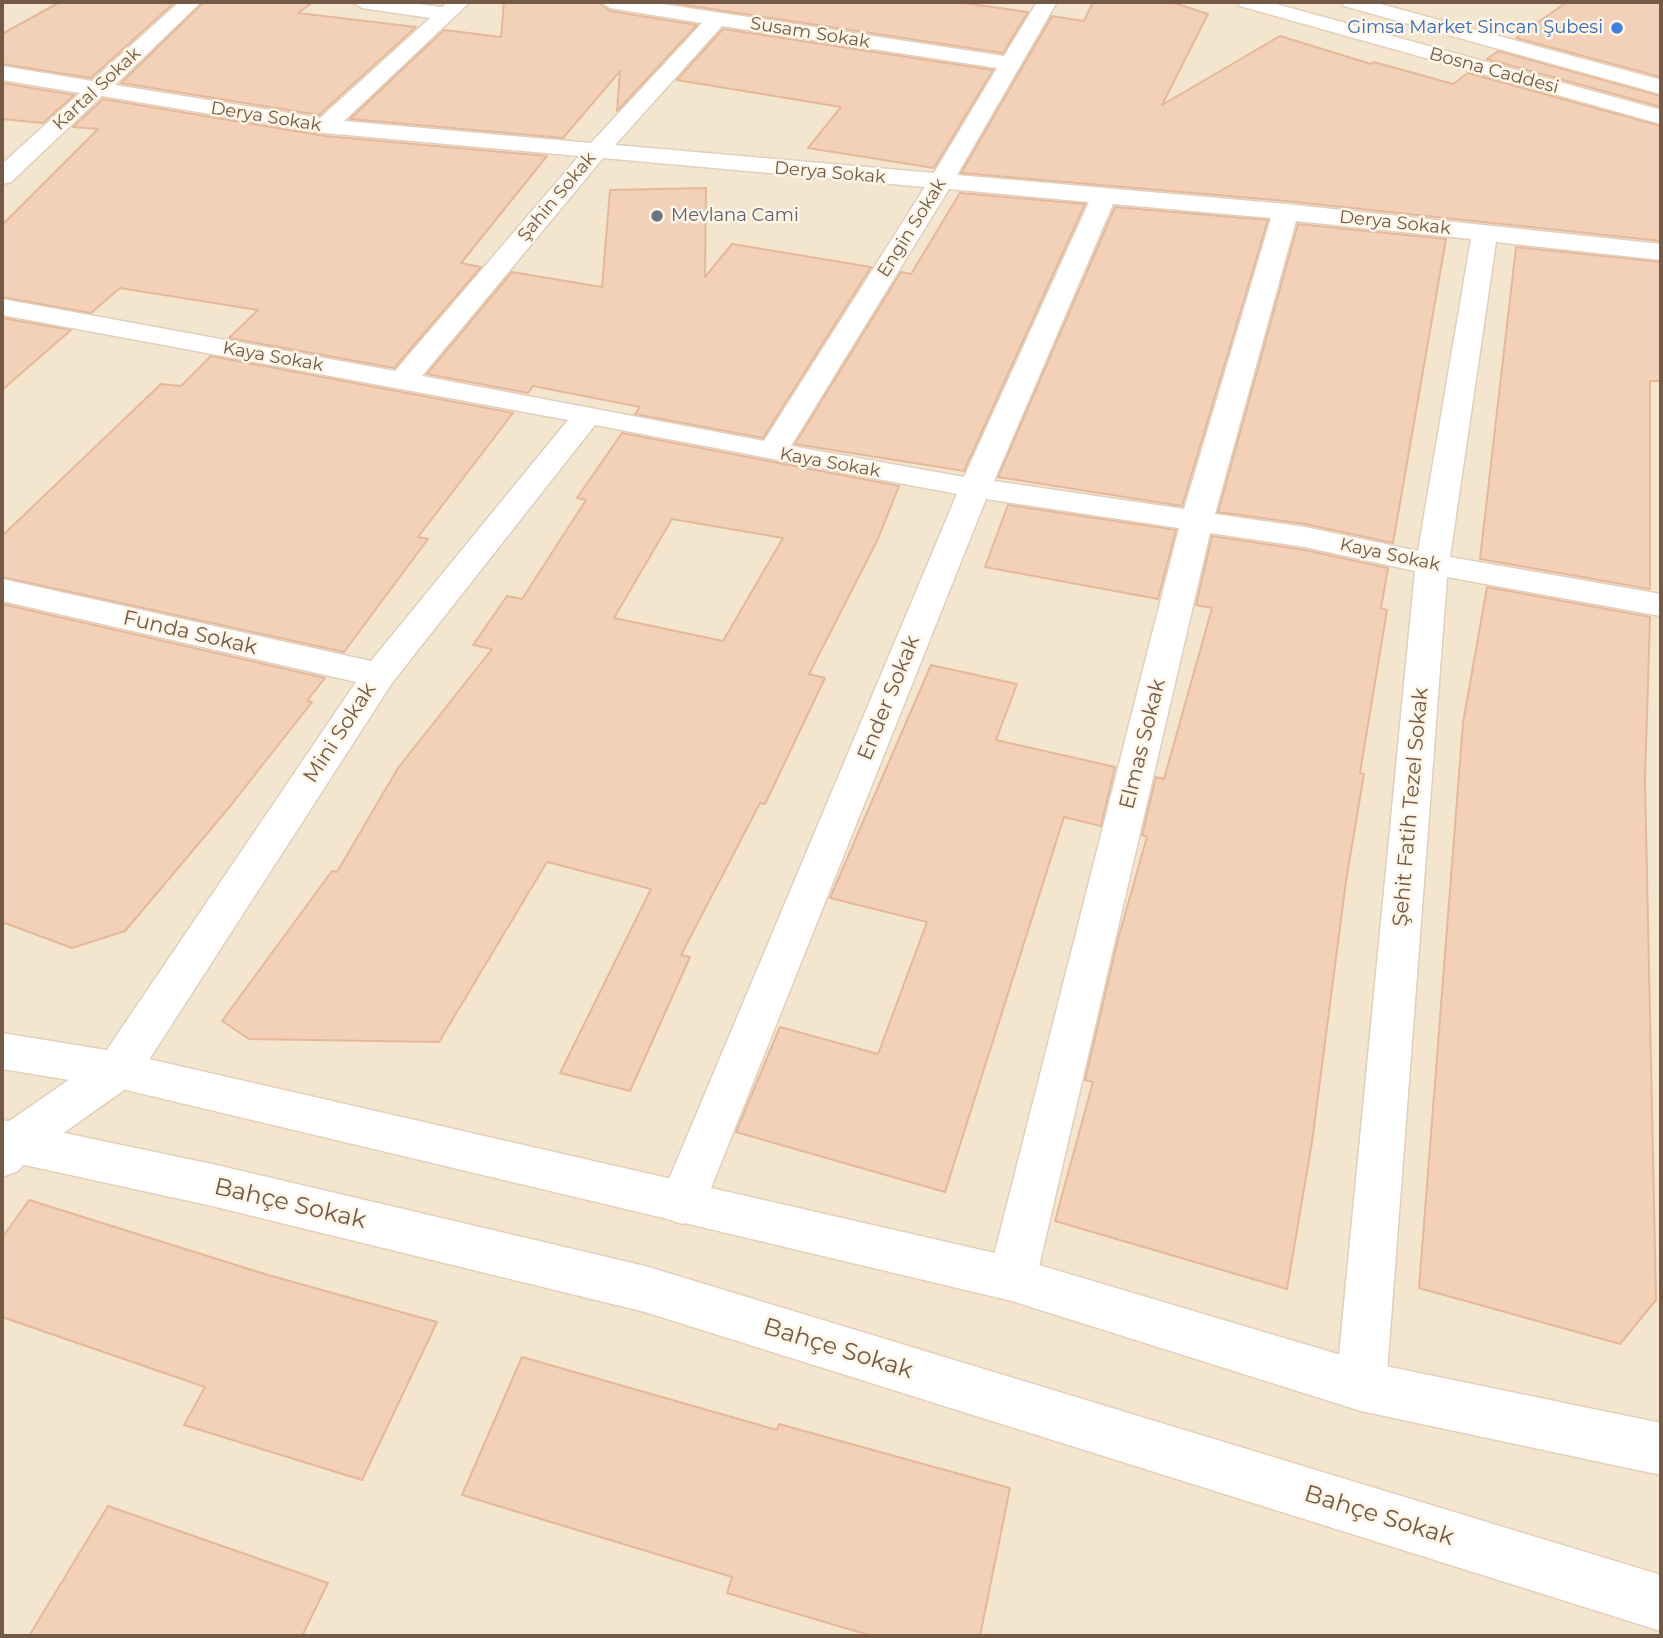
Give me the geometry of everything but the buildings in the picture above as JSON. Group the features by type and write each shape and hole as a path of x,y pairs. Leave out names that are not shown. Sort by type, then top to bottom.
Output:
{"street":[{"name":"Kartal Sokak","path":"2,177 191,2"},
{"path":"362,2 453,8"},
{"name":"Susam Sokak","path":"610,2 1011,64"},
{"name":"Engin Sokak","path":"772,452 940,183 1047,2"},
{"name":"Bosna Caddesi","path":"1247,2 1661,117"},
{"path":"1367,4 1661,87"},
{"path":"325,126 453,8"},
{"name":"Şahin Sokak","path":"402,381 594,152 718,18"},
{"name":"Derya Sokak","path":"2,73 325,126 1286,212 1661,252"},
{"name":"Ender Sokak","path":"682,1203 975,488 1104,196"},
{"name":"Elmas Sokak","path":"1012,1279 1197,521 1286,212"},
{"name":"Şehit Fatih Tezel Sokak","path":"1361,1386 1432,564 1485,232"},
{"name":"Kaya Sokak","path":"2,307 588,415 772,452 975,488 1305,537 1432,564 1661,605"},
{"name":"Mini Sokak","path":"118,1070 379,675 588,415"},
{"name":"Funda Sokak","path":"2,590 379,675"},
{"path":"2,1051 118,1070 1012,1279 1361,1386 1661,1449"},
{"path":"6,1146 118,1070"},
{"name":"Bahçe Sokak","path":"6,1146 212,1185 645,1289 1661,1603"}],"shaded area":[{"path":"2,2 1661,2 1661,1636 2,1636"}],"place":[{"name":"Gimsa Market Sincan Şubesi","path":"1617,28"},
{"name":"Mevlana Cami","path":"657,216"}]}
